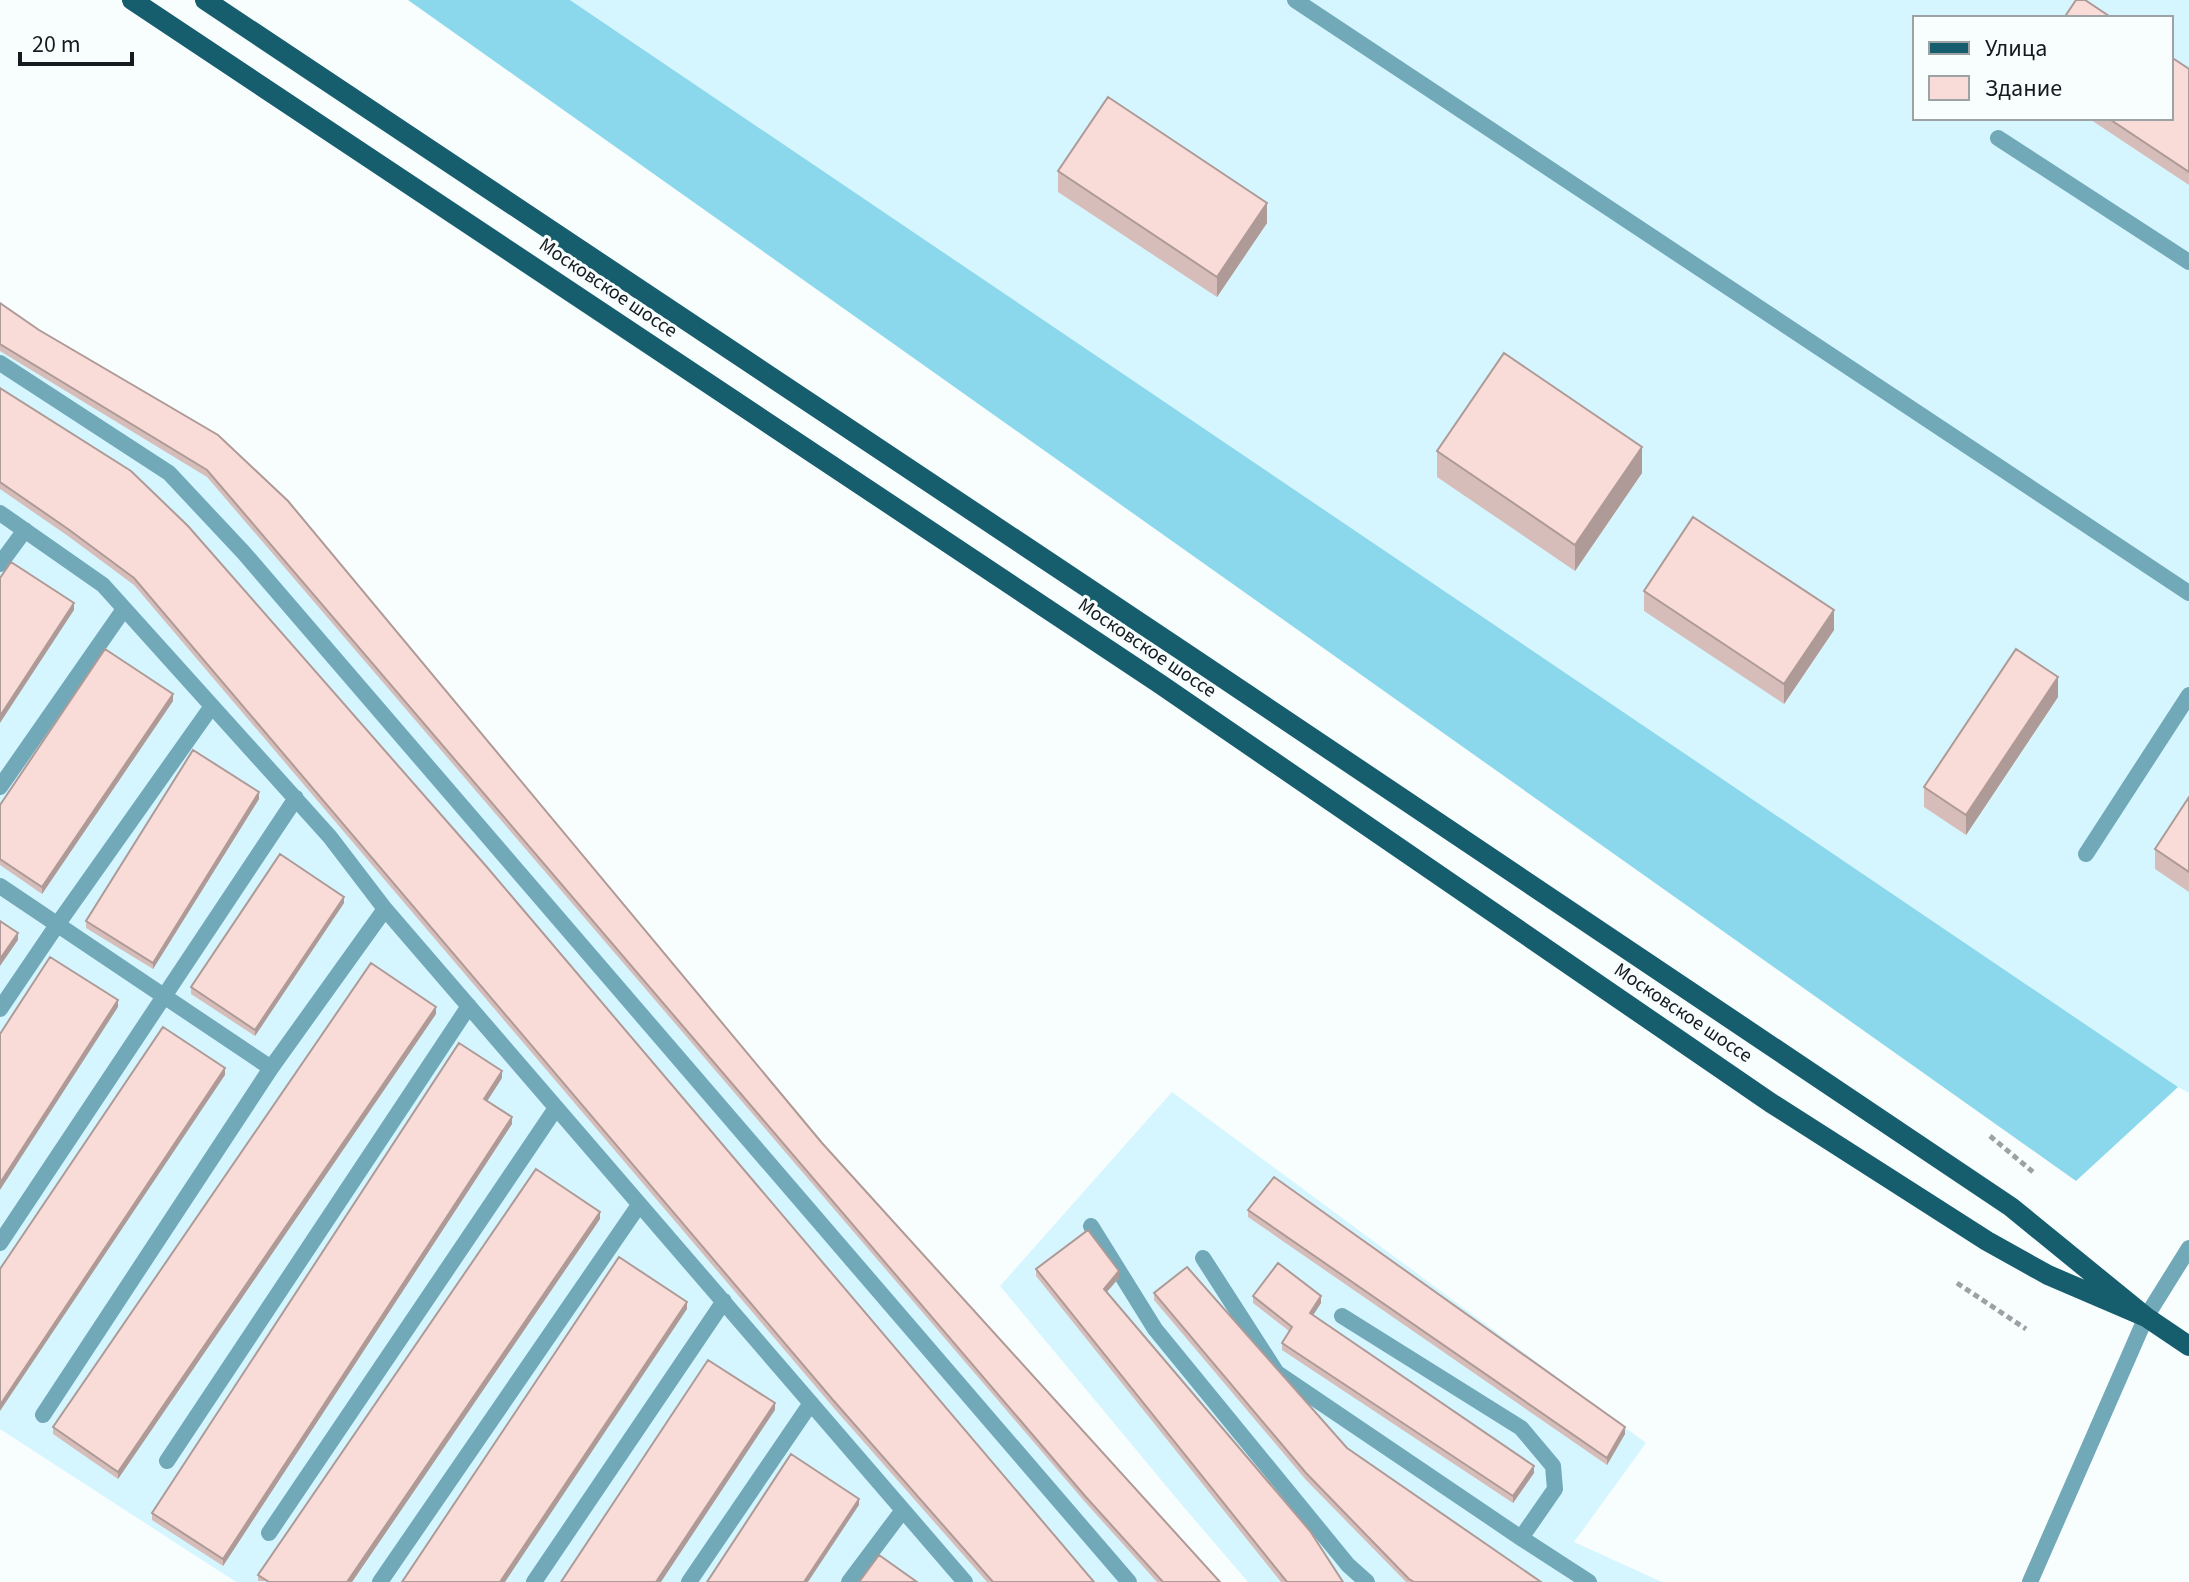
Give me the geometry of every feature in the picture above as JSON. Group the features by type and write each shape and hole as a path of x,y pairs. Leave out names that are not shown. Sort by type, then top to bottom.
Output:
{"main road":[{"name":"Московское шоссе","path":"132,0 1160,684 1771,1103 1987,1241 2048,1275 2146,1317"},
{"name":"Московское шоссе","path":"205,0 1197,660 2011,1207 2146,1317 2189,1346"}],"lane":[{"path":"1295,0 2189,593"},
{"path":"1998,138 2189,262"},
{"path":"0,363 169,473 244,553 1129,1582"},
{"path":"0,513 103,585 296,798 385,909 965,1582"},
{"path":"0,564 25,530"},
{"path":"0,787 124,609"},
{"path":"2086,854 2189,695"},
{"path":"0,1009 212,706"},
{"path":"0,1243 296,798"},
{"path":"0,886 271,1068"},
{"path":"43,1415 271,1068 385,909"},
{"path":"167,1461 469,1006"},
{"path":"269,1533 556,1108"},
{"path":"380,1582 639,1205"},
{"path":"1091,1226 1155,1329 1348,1565 1367,1582"},
{"path":"2030,1582 2146,1317 2189,1248"},
{"path":"1203,1258 1277,1373 1589,1582"},
{"path":"534,1582 724,1301"},
{"path":"1342,1316 1521,1428 1553,1466 1555,1489 1521,1538"},
{"path":"689,1582 811,1403"},
{"path":"849,1582 903,1510"}],"path":[{"path":"1990,1136 2033,1172"},
{"path":"1957,1283 2026,1329"}],"shaded area":[{"path":"408,0 570,0 2178,1087 2076,1181"},
{"path":"570,0 2189,0 2189,1093 2178,1087"},
{"path":"0,310 218,441 822,1150 1214,1582 236,1582 0,1429"},
{"path":"1172,1092 1646,1443 1574,1542 1662,1582 1248,1582 1000,1286"}],"building":[{"path":"2076,0 2085,0 2109,16 2065,16"},
{"path":"2173,58 2189,69 2189,172 2111,120 2173,120"},
{"path":"1108,97 1267,203 1217,277 1058,171"},
{"path":"0,303 39,330 218,435 288,501 822,1143 1220,1582 1163,1582 1085,1496 207,470 0,344"},
{"path":"1504,353 1642,447 1575,545 1437,451"},
{"path":"0,388 131,471 188,526 486,866 1094,1582 993,1582 833,1400 134,578 0,482"},
{"path":"1693,517 1834,610 1784,684 1644,591"},
{"path":"11,562 74,603 0,716 0,578"},
{"path":"105,649 173,694 42,887 0,859 0,805"},
{"path":"2016,649 2058,677 1966,815 1924,787"},
{"path":"193,750 259,792 153,963 86,921"},
{"path":"2189,797 2189,872 2155,849"},
{"path":"280,854 344,897 255,1030 191,987"},
{"path":"0,921 18,933 0,959"},
{"path":"50,957 118,1000 0,1183 0,1034"},
{"path":"371,963 436,1007 118,1472 53,1427"},
{"path":"163,1027 225,1068 0,1405 0,1269"},
{"path":"459,1043 502,1071 484,1099 512,1117 223,1559 152,1513"},
{"path":"536,1169 600,1212 347,1582 269,1582 258,1575"},
{"path":"1274,1177 1625,1427 1607,1458 1248,1210"},
{"path":"1088,1230 1119,1271 1104,1289 1310,1531 1343,1582 1287,1582 1036,1269"},
{"path":"619,1257 687,1302 500,1582 402,1582"},
{"path":"1278,1263 1321,1296 1310,1313 1534,1466 1513,1496 1282,1343 1292,1327 1253,1296"},
{"path":"1187,1267 1347,1448 1541,1582 1414,1582 1409,1579 1306,1473 1154,1293"},
{"path":"708,1360 775,1403 656,1582 561,1582"},
{"path":"791,1454 859,1499 804,1582 707,1582"},
{"path":"879,1555 917,1582 859,1582"}]}
